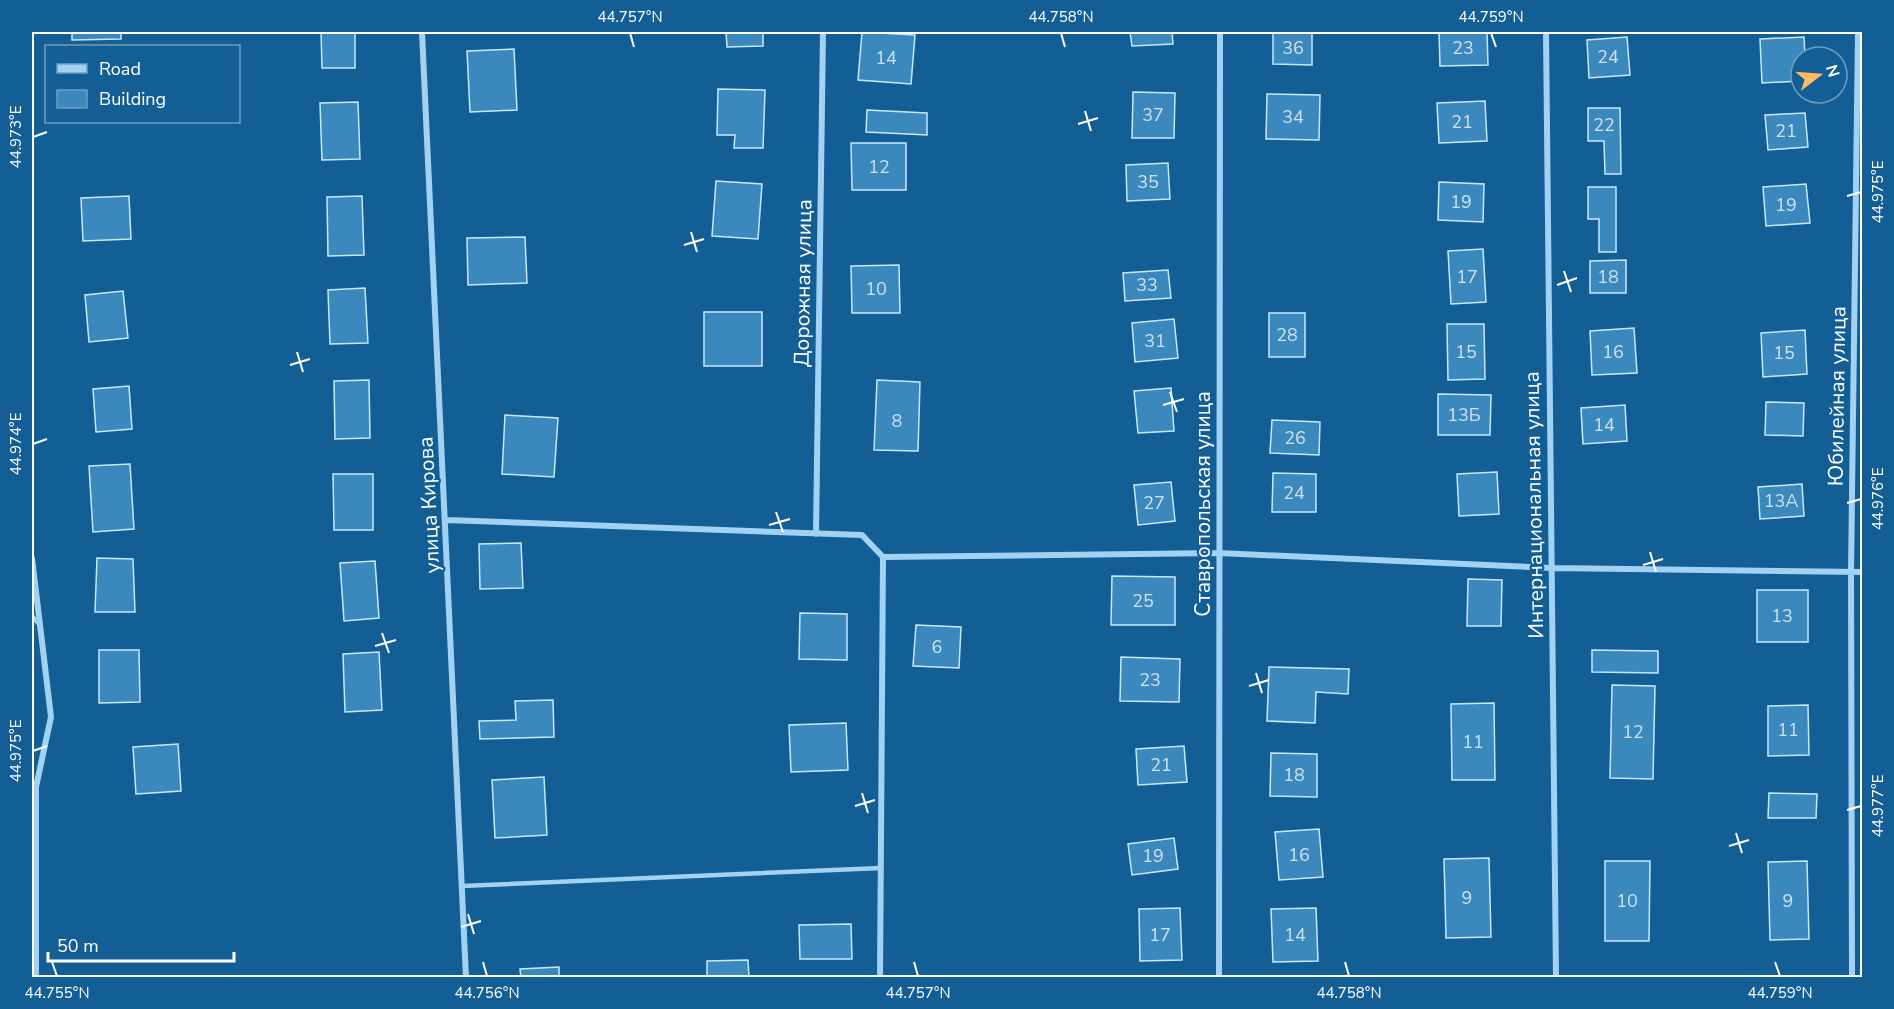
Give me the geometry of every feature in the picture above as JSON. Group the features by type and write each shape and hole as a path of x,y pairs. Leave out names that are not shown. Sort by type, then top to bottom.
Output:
{"street":[{"name":"улица Кирова","path":"422,32 466,978"},
{"name":"Дорожная улица","path":"816,534 823,32"},
{"name":"Ставропольская улица","path":"1219,978 1220,32"},
{"name":"Интернациональная улица","path":"1546,32 1556,978"},
{"name":"Юбилейная улица","path":"1852,978 1851,572 1858,32"},
{"path":"446,520 862,536 883,557 880,978"},
{"path":"883,557 1219,553 1551,568 1863,573"},
{"path":"32,558 51,717 36,787 36,978"}],"lane":[{"path":"32,616 39,624"},
{"path":"462,886 881,867"}],"building":[{"path":"72,32 121,32 121,39 72,40"},
{"path":"321,32 355,32 355,68 322,68"},
{"path":"726,32 763,32 763,46 727,47"},
{"path":"862,32 915,35 911,84 858,80"},
{"path":"1130,32 1172,32 1173,44 1132,46"},
{"path":"1273,32 1312,32 1312,65 1273,64"},
{"path":"1439,32 1487,32 1488,65 1440,66"},
{"path":"1627,37 1630,75 1589,78 1587,40"},
{"path":"1804,37 1804,45 1789,45 1789,82 1762,83 1760,39"},
{"path":"514,49 517,110 470,112 467,51"},
{"path":"718,89 765,90 763,148 734,148 735,135 717,135"},
{"path":"1133,92 1175,93 1174,138 1132,138"},
{"path":"1267,94 1320,95 1319,140 1266,139"},
{"path":"1485,101 1487,141 1439,143 1437,103"},
{"path":"358,102 360,159 322,160 320,103"},
{"path":"1588,108 1620,108 1621,174 1605,174 1604,141 1588,141"},
{"path":"867,110 927,113 927,135 866,132"},
{"path":"1805,113 1808,147 1768,150 1765,115"},
{"path":"851,143 906,143 906,190 852,190"},
{"path":"1168,163 1170,199 1127,201 1126,165"},
{"path":"716,181 762,184 758,239 712,236"},
{"path":"1439,182 1484,184 1483,222 1438,220"},
{"path":"1806,184 1810,223 1766,226 1763,187"},
{"path":"1588,187 1616,187 1616,252 1599,252 1599,219 1588,219"},
{"path":"129,196 131,239 83,241 81,198"},
{"path":"362,196 364,255 328,256 327,197"},
{"path":"525,237 527,283 468,285 467,238"},
{"path":"1483,249 1486,302 1451,304 1448,251"},
{"path":"1626,260 1626,293 1590,293 1590,261"},
{"path":"899,265 900,313 852,313 851,266"},
{"path":"1168,270 1171,298 1125,301 1123,273"},
{"path":"365,288 368,343 330,344 328,290"},
{"path":"123,291 128,338 89,342 85,295"},
{"path":"704,312 762,312 762,366 704,366"},
{"path":"1269,313 1305,313 1305,357 1269,357"},
{"path":"1174,319 1178,358 1135,362 1132,323"},
{"path":"1447,324 1484,324 1485,379 1448,380"},
{"path":"1634,328 1637,373 1592,375 1590,331"},
{"path":"1805,330 1807,374 1763,377 1761,333"},
{"path":"369,380 370,438 335,439 334,381"},
{"path":"877,380 920,382 918,451 874,450"},
{"path":"129,386 132,429 96,432 93,389"},
{"path":"1171,388 1174,431 1138,433 1134,391"},
{"path":"1438,394 1491,395 1490,435 1438,435"},
{"path":"1766,402 1804,403 1803,436 1765,435"},
{"path":"1625,405 1627,441 1583,444 1581,408"},
{"path":"505,415 558,418 554,477 502,474"},
{"path":"1272,420 1320,422 1319,455 1270,453"},
{"path":"130,464 134,529 93,532 89,466"},
{"path":"1497,472 1499,514 1459,516 1457,474"},
{"path":"1273,473 1316,474 1316,512 1272,512"},
{"path":"333,474 373,474 373,530 334,530"},
{"path":"1171,482 1175,521 1138,525 1134,485"},
{"path":"1802,484 1804,516 1760,519 1758,487"},
{"path":"521,543 523,588 480,589 479,544"},
{"path":"97,558 133,559 135,612 95,612"},
{"path":"375,561 379,618 344,621 340,563"},
{"path":"1112,576 1175,577 1175,625 1111,625"},
{"path":"1468,579 1502,580 1501,626 1467,626"},
{"path":"1757,590 1808,590 1808,642 1757,642"},
{"path":"800,613 847,614 847,660 799,659"},
{"path":"916,625 961,627 959,668 913,666"},
{"path":"99,650 139,650 140,702 99,703"},
{"path":"1592,650 1658,651 1658,673 1592,672"},
{"path":"379,652 382,710 345,712 343,654"},
{"path":"1121,657 1180,659 1179,702 1120,701"},
{"path":"1269,667 1349,669 1348,694 1316,692 1315,723 1267,721"},
{"path":"1612,685 1655,686 1653,779 1610,778"},
{"path":"553,700 554,737 480,739 479,721 516,720 515,701"},
{"path":"1494,703 1495,780 1452,780 1451,704"},
{"path":"1808,705 1809,755 1768,756 1768,706"},
{"path":"846,723 848,770 791,772 789,725"},
{"path":"178,744 181,791 136,794 133,747"},
{"path":"1184,746 1187,782 1138,785 1136,749"},
{"path":"1271,753 1317,754 1317,797 1270,796"},
{"path":"544,777 547,835 495,838 492,780"},
{"path":"1769,793 1817,794 1816,818 1768,818"},
{"path":"1319,829 1323,877 1279,880 1275,832"},
{"path":"1174,838 1178,869 1132,875 1128,844"},
{"path":"1489,858 1491,937 1446,938 1444,859"},
{"path":"1605,861 1650,861 1649,941 1605,941"},
{"path":"1807,861 1809,939 1770,940 1768,862"},
{"path":"1180,908 1182,960 1140,961 1139,909"},
{"path":"1316,908 1318,961 1273,962 1271,909"},
{"path":"851,924 852,959 800,959 799,925"},
{"path":"748,960 749,978 707,978 707,961"},
{"path":"559,967 559,978 521,978 520,969"}]}
